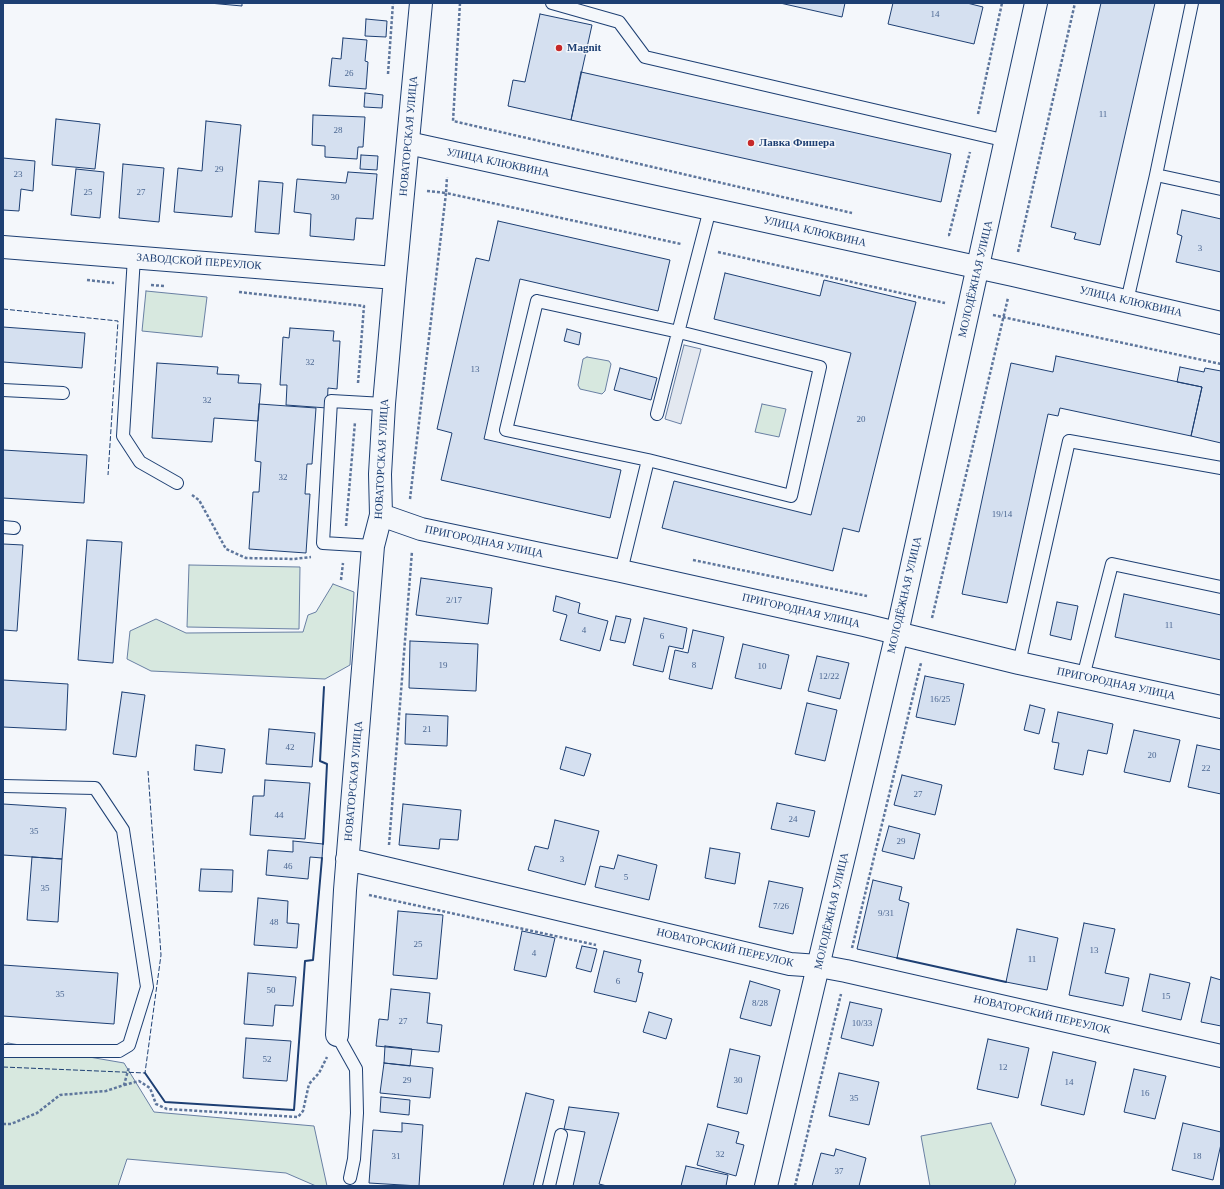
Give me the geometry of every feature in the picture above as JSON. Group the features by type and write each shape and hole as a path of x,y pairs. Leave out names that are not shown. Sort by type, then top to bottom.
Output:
{"street":[{"name":"НОВАТОРСКАЯ УЛИЦА","path":"337,1034 347,859 373,546 381,515 380,474 384,404 421,3"},
{"name":"МОЛОДЁЖНАЯ УЛИЦА","path":"766,1186 897,634 1007,141 1036,3"},
{"name":"УЛИЦА КЛЮКВИНА","path":"408,143 1013,275 1221,323"},
{"name":"ЗАВОДСКОЙ ПЕРЕУЛОК","path":"3,247 395,278"},
{"name":"ПРИГОРОДНАЯ УЛИЦА","path":"381,515 421,529 621,571 926,640 1019,663 1221,707"},
{"name":"НОВАТОРСКИЙ ПЕРЕУЛОК","path":"347,859 790,964 819,966 846,971 1221,1056"}],"lane":[{"path":"552,3 619,22 646,58 1007,141"},
{"path":"1127,301 1156,175 1192,3"},
{"path":"1156,175 1221,189"},
{"path":"657,414 710,209"},
{"path":"134,257 123,436 140,462 177,483"},
{"path":"537,301 679,332 820,367 791,496 648,460 506,430 537,301"},
{"path":"3,390 63,393"},
{"path":"373,546 323,543 332,401 384,404"},
{"path":"1019,663 1068,441 1221,468"},
{"path":"621,571 648,460"},
{"path":"1083,677 1112,564 1221,587"},
{"path":"3,786 95,788 123,830 147,986 129,1045 119,1051 3,1051"},
{"path":"337,1034 356,1069 357,1113 354,1159 350,1178"},
{"path":"549,1186 561,1135"}],"path":[{"path":"460,3 453,121 856,214"},
{"path":"942,234 949,235 974,133 1002,3"},
{"path":"1025,254 1018,252 1075,3"},
{"path":"384,899 413,547 410,503 446,193 1221,364"},
{"path":"795,1186 1013,275"},
{"path":"86,280 172,287"},
{"path":"234,292 364,306 342,580"},
{"path":"177,483 199,500 226,549 246,558 294,559 311,557 323,543"},
{"path":"689,559 867,596"},
{"path":"345,890 600,946"},
{"path":"3,1124 11,1124 37,1113 60,1095 106,1091 124,1084 139,1081 150,1088 156,1104 167,1109 298,1117 303,1111 309,1084 319,1073 337,1034"},
{"path":"124,1084 130,1062 129,1045"}],"shaded area":[{"path":"146,291 207,297 202,337 142,331"},
{"path":"684,345 701,349 681,424 665,419"},
{"path":"587,357 609,361 611,364 605,391 602,394 580,389 578,385 583,359"},
{"path":"762,404 786,409 779,437 755,432"},
{"path":"189,565 300,567 299,629 187,627"},
{"path":"333,584 354,592 350,665 325,679 151,671 127,659 130,631 156,619 186,633 303,632 308,615 316,612"},
{"path":"8,1043 124,1063 154,1112 314,1126 327,1186 316,1186 286,1173 127,1159 118,1186 3,1186 3,1045"},
{"path":"991,1123 1016,1181 1014,1186 930,1186 921,1136"}],"building":[{"path":"209,3 242,3 242,6"},
{"path":"780,3 845,3 842,17"},
{"path":"893,3 967,3 983,7 974,44 888,24"},
{"path":"1101,3 1155,3 1100,245 1074,239 1076,233 1051,227"},
{"name":"Magnit","path":"540,14 592,25 571,120 508,106 513,80 525,82"},
{"path":"366,19 387,21 386,37 365,36"},
{"path":"343,38 367,40 365,61 368,62 366,89 329,86 332,58 341,59"},
{"path":"581,72 951,154 941,202 571,120"},
{"path":"365,93 383,95 382,108 364,107"},
{"path":"313,115 365,117 363,147 358,147 357,159 325,157 325,146 312,145"},
{"path":"56,119 100,124 95,169 52,165"},
{"path":"206,121 241,125 232,217 174,212 178,168 202,171"},
{"path":"361,155 378,156 377,170 360,169"},
{"path":"3,158 35,161 33,191 21,189 19,211 3,210"},
{"path":"123,164 164,168 159,222 119,218"},
{"path":"76,169 104,172 100,218 71,215"},
{"path":"348,172 377,174 373,219 356,218 354,240 310,236 311,214 294,212 297,179 346,183"},
{"path":"259,181 283,183 279,234 255,232"},
{"path":"1182,210 1221,219 1221,272 1176,262 1182,236 1177,234"},
{"path":"498,221 670,260 658,311 520,279 484,439 621,470 610,518 441,480 452,433 437,429 476,258 489,261"},
{"path":"725,273 820,296 824,280 916,302 859,532 843,528 833,571 662,528 674,481 811,515 851,353 714,319"},
{"path":"3,327 85,333 82,368 3,362"},
{"path":"290,328 334,331 333,341 340,341 337,389 328,388 327,408 286,405 287,385 280,385 283,337 289,338"},
{"path":"567,329 581,333 579,345 564,341"},
{"path":"1056,356 1202,387 1191,436 1060,408 1058,416 1048,414 1007,603 962,594 1011,363 1053,372"},
{"path":"157,363 218,367 217,374 239,375 238,383 261,384 258,421 214,418 212,442 152,438"},
{"path":"1180,367 1204,372 1205,368 1221,371 1221,443 1191,436 1202,387 1177,382"},
{"path":"620,368 657,378 651,400 614,390"},
{"path":"259,404 316,408 312,464 307,464 305,494 310,494 306,553 249,549 253,492 259,492 261,462 255,461"},
{"path":"3,450 87,455 84,503 3,498"},
{"path":"87,540 122,542 113,663 78,660"},
{"path":"3,544 23,545 17,631 3,630"},
{"path":"421,578 492,588 488,624 416,615"},
{"path":"1124,594 1221,615 1221,660 1115,637"},
{"path":"556,596 580,603 578,613 608,621 600,651 560,640 567,615 553,611"},
{"path":"1057,602 1078,606 1071,640 1050,635"},
{"path":"616,616 631,619 625,643 610,640"},
{"path":"644,618 687,628 683,649 669,646 663,672 633,665"},
{"path":"693,630 724,637 712,689 669,679 675,650 688,653"},
{"path":"410,641 478,644 476,691 409,688"},
{"path":"743,644 789,655 781,689 735,678"},
{"path":"817,656 849,663 840,699 808,691"},
{"path":"925,676 964,684 955,725 916,717"},
{"path":"3,680 68,684 66,730 3,727"},
{"path":"122,692 145,695 136,757 113,754"},
{"path":"807,703 837,710 825,761 795,754"},
{"path":"1030,705 1045,709 1039,734 1024,730"},
{"path":"1058,712 1113,724 1107,754 1088,750 1083,775 1054,769 1059,743 1052,742"},
{"path":"406,714 448,716 447,746 405,744"},
{"path":"269,729 315,733 312,767 266,764"},
{"path":"1134,730 1180,740 1170,782 1124,772"},
{"path":"196,745 225,749 222,773 194,770"},
{"path":"1197,745 1221,750 1221,794 1188,787"},
{"path":"566,747 591,754 584,776 560,769"},
{"path":"902,775 942,785 935,815 894,805"},
{"path":"265,780 310,783 305,839 250,835 253,796 264,796"},
{"path":"777,803 815,811 809,837 771,829"},
{"path":"3,804 66,808 62,859 3,855"},
{"path":"403,804 461,810 458,840 440,839 439,849 399,845"},
{"path":"555,820 599,831 585,885 528,870 535,846 548,849"},
{"path":"889,826 920,834 914,859 882,851"},
{"path":"293,841 323,844 322,858 310,857 308,879 266,875 268,850 293,852"},
{"path":"710,848 740,853 735,884 705,878"},
{"path":"618,855 657,865 649,900 595,887 600,866 614,869"},
{"path":"32,857 62,859 58,922 27,920"},
{"path":"201,869 233,870 232,892 199,891"},
{"path":"873,880 902,887 899,900 909,903 897,958 857,949"},
{"path":"769,881 803,888 793,934 759,927"},
{"path":"258,898 288,901 287,923 299,924 297,948 254,945"},
{"path":"398,911 443,915 437,979 393,975"},
{"path":"1084,923 1115,929 1105,973 1129,978 1123,1006 1069,995"},
{"path":"1017,929 1058,938 1047,990 1006,982"},
{"path":"522,931 555,938 546,977 514,970"},
{"path":"582,946 597,949 591,972 576,968"},
{"path":"604,951 641,960 638,972 643,973 636,1002 594,992"},
{"path":"3,965 118,973 114,1024 3,1016"},
{"path":"248,973 296,977 293,1006 275,1005 273,1026 244,1024"},
{"path":"1150,974 1190,983 1181,1020 1142,1011"},
{"path":"1211,977 1221,980 1221,1026 1201,1022"},
{"path":"750,981 780,990 771,1026 740,1018"},
{"path":"391,989 430,993 427,1023 442,1025 439,1052 376,1046 379,1019 388,1020"},
{"path":"850,1002 882,1009 873,1046 841,1038"},
{"path":"649,1012 672,1019 666,1039 643,1032"},
{"path":"246,1038 291,1041 287,1081 243,1078"},
{"path":"988,1039 1029,1048 1018,1098 977,1089"},
{"path":"385,1046 412,1049 410,1066 384,1063"},
{"path":"730,1049 760,1056 747,1114 717,1107"},
{"path":"1053,1052 1096,1062 1084,1115 1041,1105"},
{"path":"384,1063 433,1068 430,1098 380,1093"},
{"path":"1134,1069 1166,1076 1155,1119 1124,1112"},
{"path":"839,1073 879,1082 869,1125 829,1116"},
{"path":"526,1093 554,1100 533,1186 503,1186"},
{"path":"381,1097 410,1100 409,1115 380,1112"},
{"path":"569,1107 619,1113 599,1184 607,1186 573,1186 585,1132 564,1129"},
{"path":"402,1123 423,1125 419,1186 369,1183 373,1130 402,1132"},
{"path":"1183,1123 1221,1132 1221,1144 1213,1180 1172,1170"},
{"path":"708,1124 739,1132 736,1143 744,1145 736,1176 697,1165"},
{"path":"836,1149 866,1158 859,1186 812,1186 821,1153 834,1156"},
{"path":"686,1166 728,1175 726,1186 681,1186"}],"fence":[{"path":"3,309 118,321 108,475"},
{"path":"3,1067 145,1073 161,955 148,771"}],"wall":[{"path":"323,844 327,764 320,761 324,687"},
{"path":"145,1073 165,1102 294,1110 305,961 313,960 322,858"},
{"path":"897,958 1006,982"}],"place":[{"name":"Magnit","path":"559,48"},
{"name":"Лавка Фишера","path":"751,143"}]}
